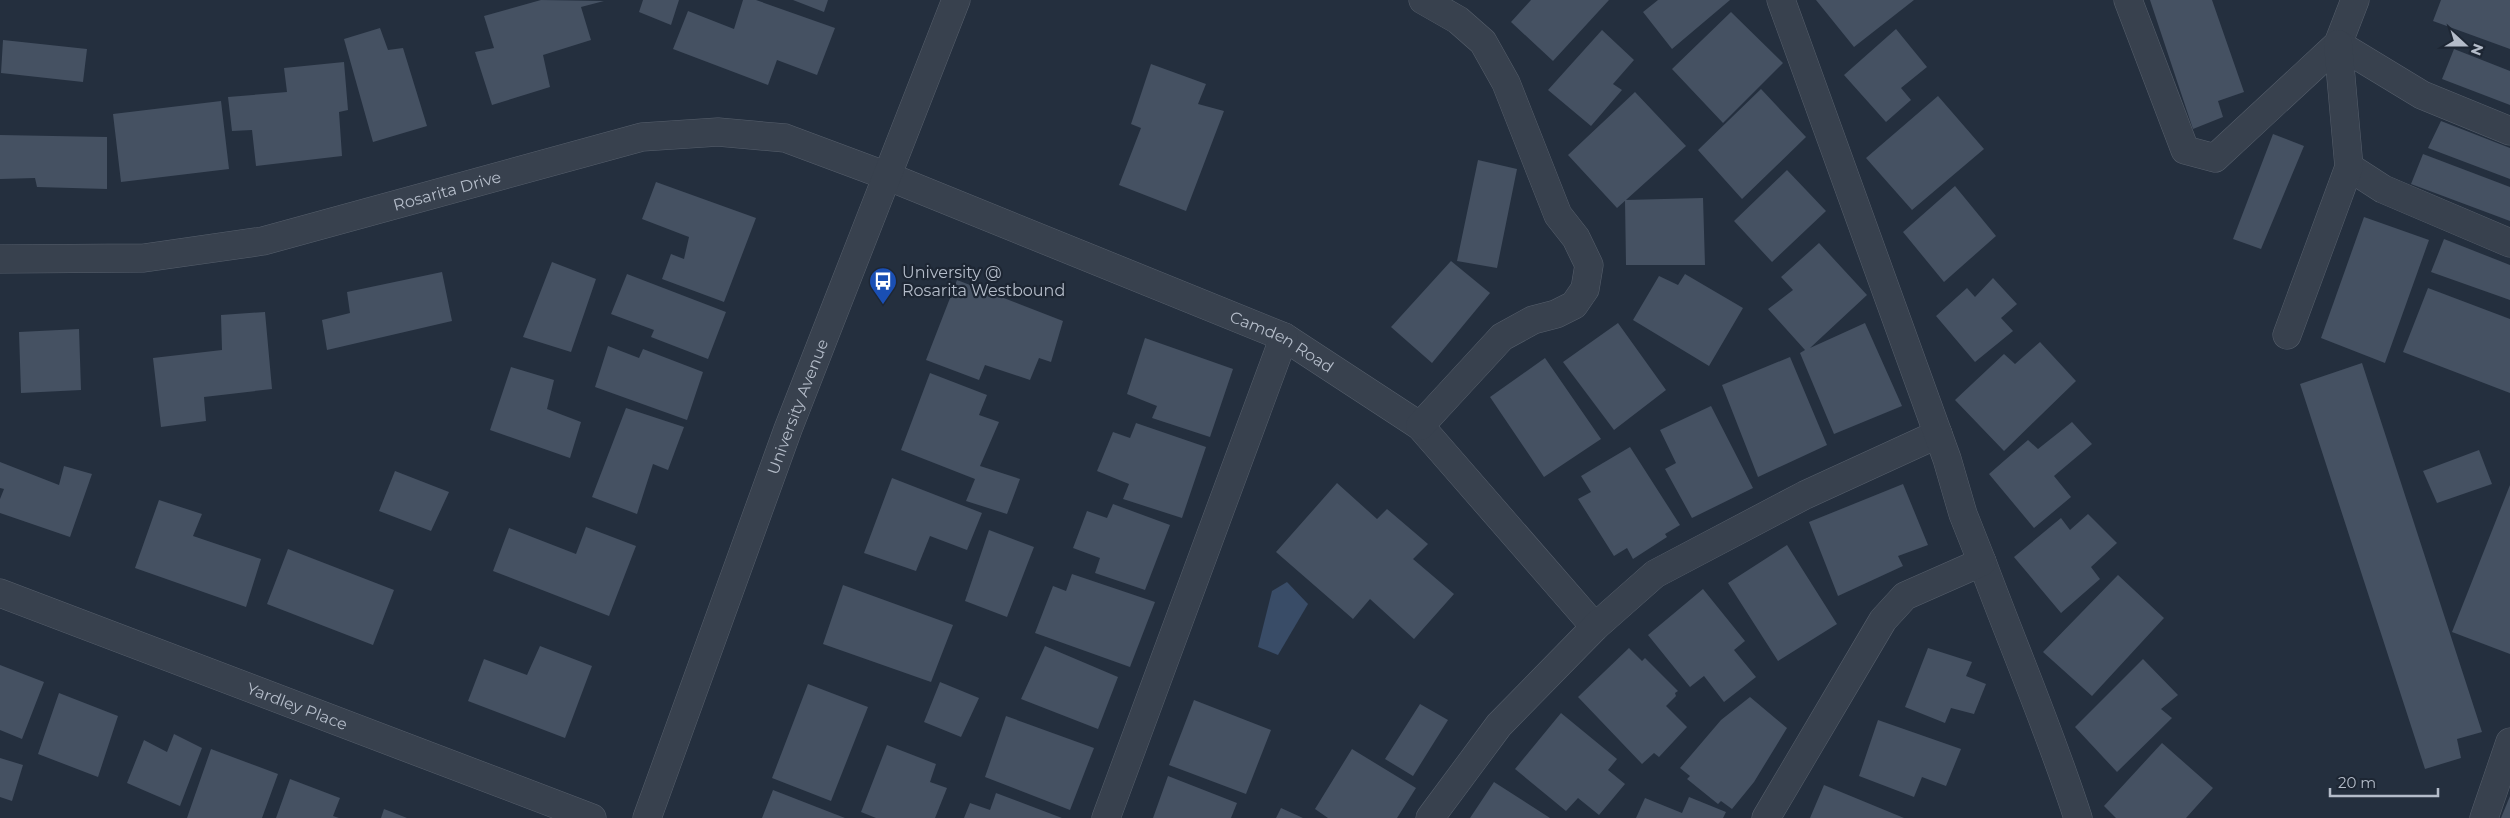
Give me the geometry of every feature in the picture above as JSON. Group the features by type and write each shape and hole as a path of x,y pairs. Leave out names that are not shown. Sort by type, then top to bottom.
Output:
{"street":[{"name":"University Avenue","path":"647,818 788,429 956,0"},
{"path":"1420,426 1502,337 1533,320 1556,314 1574,305 1585,289 1589,265 1576,238 1558,215 1506,84 1483,42 1458,20 1424,0"},
{"path":"1781,0 1938,434 1963,514 2041,718 2056,749 2078,818"},
{"path":"2128,0 2185,150 2215,158 2338,44 2355,0"},
{"path":"2338,44 2422,95 2510,131"},
{"path":"2287,335 2349,167 2338,44"},
{"name":"Rosarita Drive","path":"0,259 144,258 263,241 642,137 718,132 785,138 887,176"},
{"path":"2349,167 2383,190 2510,242"},
{"name":"Camden Road","path":"887,176 1284,338 1420,426 1594,627"},
{"path":"1106,818 1284,338"},
{"path":"1430,818 1499,724 1594,627 1655,574 1805,495 1938,434"},
{"path":"1766,818 1883,620 1905,596 1982,562"},
{"name":"Yardley Place","path":"0,593 592,818"},
{"path":"2484,818 2510,742"}],"water":[{"path":"1287,582 1308,604 1278,655 1258,647 1272,591"}],"building":[{"path":"541,0 604,1 581,7 591,40 543,55 550,87 492,105 475,52 494,48 484,16"},
{"path":"643,0 679,0 671,25 639,12"},
{"path":"743,0 756,0 835,28 817,75 777,60 768,85 673,49 688,11 734,29"},
{"path":"793,0 828,0 824,12"},
{"path":"1531,0 1609,0 1553,61 1511,22"},
{"path":"1658,0 1730,0 1672,49 1643,12"},
{"path":"1816,0 1914,0 1854,47"},
{"path":"2150,0 2212,0 2244,92 2218,101 2223,117 2193,129"},
{"path":"2441,0 2510,0 2510,49 2433,21"},
{"path":"1731,12 1783,63 1723,123 1672,69"},
{"path":"380,28 388,50 403,48 427,126 373,142 344,39"},
{"path":"1896,29 1927,67 1901,88 1911,100 1886,122 1844,75"},
{"path":"1602,30 1634,60 1613,84 1622,90 1591,126 1548,90"},
{"path":"3,40 87,49 83,82 1,73"},
{"path":"2454,49 2510,71 2510,105 2442,79"},
{"path":"344,62 348,110 339,112 342,156 256,166 252,130 232,131 228,97 287,92 284,68"},
{"path":"1151,64 1206,84 1198,104 1224,111 1186,211 1119,185 1141,128 1131,124"},
{"path":"1761,89 1806,137 1742,199 1698,150"},
{"path":"1635,92 1686,146 1617,208 1568,155"},
{"path":"1938,96 1984,149 1912,210 1866,158"},
{"path":"221,101 229,169 121,182 113,114"},
{"path":"2441,121 2510,148 2510,179 2428,148"},
{"path":"2273,134 2304,146 2261,249 2233,239"},
{"path":"0,135 107,137 107,189 37,187 35,178 0,179"},
{"path":"2423,154 2510,187 2510,221 2411,184"},
{"path":"1478,160 1517,169 1497,268 1457,261"},
{"path":"1787,170 1826,211 1772,262 1734,221"},
{"path":"656,182 756,218 724,302 662,279 671,254 684,259 689,237 642,219"},
{"path":"1955,186 1996,236 1944,282 1903,232"},
{"path":"1703,198 1705,265 1626,265 1625,200"},
{"path":"2364,217 2429,240 2385,363 2321,338"},
{"path":"2444,239 2510,265 2510,300 2431,272"},
{"path":"1819,243 1867,295 1810,348 1865,323 1902,406 1834,434 1800,353 1805,350 1768,309 1793,290 1781,277"},
{"path":"1451,261 1490,293 1432,363 1391,327"},
{"path":"552,262 596,279 571,352 523,337"},
{"path":"442,272 452,321 327,350 322,320 350,313 347,292"},
{"path":"627,274 726,312 708,359 651,337 654,330 611,314"},
{"path":"1685,274 1743,308 1709,366 1633,320 1659,276 1678,285"},
{"path":"1993,278 2017,304 2001,318 2013,331 1975,362 1936,316 1967,288 1975,297"},
{"path":"957,280 1063,321 1051,362 1039,358 1030,380 985,365 979,380 926,360"},
{"path":"2428,288 2510,319 2510,393 2403,352"},
{"path":"265,312 272,389 204,397 206,421 161,427 153,358 222,350 221,315"},
{"path":"1618,323 1666,390 1614,430 1563,362"},
{"path":"79,329 81,390 21,393 19,332"},
{"path":"1145,338 1233,369 1210,437 1152,418 1157,406 1127,394"},
{"path":"2040,342 2076,381 2004,451 1955,400 2004,354 2015,364"},
{"path":"608,346 639,358 643,349 703,372 687,420 595,387"},
{"path":"1790,357 1827,445 1758,477 1722,385"},
{"path":"1545,358 1601,439 1544,477 1490,397"},
{"path":"2362,363 2482,732 2457,739 2461,758 2425,769 2300,384"},
{"path":"511,367 554,380 547,409 581,422 570,458 490,430"},
{"path":"930,373 987,395 979,415 999,422 980,466 1020,479 1007,514 966,501 975,479 901,450"},
{"path":"1711,406 1753,488 1692,518 1665,469 1676,463 1660,430"},
{"path":"626,408 684,427 668,470 653,464 637,514 592,497"},
{"path":"2072,422 2092,444 2054,476 2071,497 2034,528 1989,474 2028,440 2038,449"},
{"path":"1136,423 1206,447 1182,518 1123,499 1129,484 1097,471 1113,432 1130,438"},
{"path":"1630,447 1680,525 1665,534 1667,537 1633,559 1627,548 1614,556 1578,499 1591,492 1581,476"},
{"path":"2479,450 2492,484 2437,503 2423,471"},
{"path":"0,462 59,485 64,466 92,474 70,537 0,513 0,499 4,489 0,488"},
{"path":"395,471 449,492 431,531 379,511"},
{"path":"892,478 982,513 967,550 930,536 916,571 864,553"},
{"path":"1337,483 1377,519 1387,509 1428,544 1413,559 1454,594 1414,639 1370,599 1353,619 1276,552"},
{"path":"1903,484 1928,545 1898,556 1903,566 1838,596 1809,522"},
{"path":"2510,485 2510,654 2452,632"},
{"path":"159,500 202,514 193,536 261,559 246,607 135,568"},
{"path":"1113,504 1170,525 1145,590 1095,573 1100,558 1073,548 1087,511 1107,518"},
{"path":"2088,514 2117,543 2091,567 2100,579 2061,613 2014,557 2061,518 2070,530"},
{"path":"586,527 636,546 609,616 493,571 509,528 576,554"},
{"path":"989,530 1034,547 1007,617 965,601"},
{"path":"1787,545 1837,624 1778,661 1728,583"},
{"path":"288,549 394,590 373,645 267,604"},
{"path":"1072,574 1155,602 1130,667 1035,633 1053,586 1066,591"},
{"path":"2118,575 2164,618 2092,696 2043,652"},
{"path":"843,585 953,625 931,682 823,644"},
{"path":"1703,589 1745,641 1734,650 1756,677 1724,702 1704,676 1690,687 1648,635"},
{"path":"540,646 592,666 565,738 468,701 484,659 527,675"},
{"path":"1045,646 1118,677 1098,729 1021,699"},
{"path":"1629,648 1642,661 1645,658 1678,691 1675,693 1676,696 1666,706 1687,727 1659,757 1654,753 1642,764 1578,697"},
{"path":"1928,648 1972,662 1966,676 1986,684 1974,714 1951,708 1945,723 1905,707"},
{"path":"2143,659 2178,695 2161,709 2172,718 2117,772 2075,727"},
{"path":"0,665 44,682 22,739 0,730"},
{"path":"940,682 979,698 961,737 924,722"},
{"path":"808,684 868,707 831,801 772,778"},
{"path":"59,693 118,716 98,777 38,754"},
{"path":"1750,697 1787,728 1754,782 1732,809 1721,801 1718,804 1687,779 1690,776 1680,768 1721,720"},
{"path":"1194,700 1271,730 1246,794 1169,765"},
{"path":"1420,704 1448,720 1413,776 1385,759"},
{"path":"1561,713 1617,759 1608,770 1625,784 1599,815 1578,798 1566,811 1515,769"},
{"path":"1006,716 1094,748 1070,810 985,777"},
{"path":"1878,720 1961,749 1946,786 1922,777 1914,797 1859,776"},
{"path":"174,734 202,748 180,806 127,783 144,740 167,752"},
{"path":"2162,743 2213,788 2186,818 2116,818 2104,806"},
{"path":"887,745 936,764 930,782 947,788 935,818 876,818 861,812"},
{"path":"211,749 278,774 262,818 187,818"},
{"path":"1352,749 1416,788 1397,818 1328,818 1315,809"},
{"path":"0,758 23,765 12,801 0,797"},
{"path":"1168,776 1237,803 1231,818 1153,818"},
{"path":"290,779 340,798 333,816 339,818 276,818"},
{"path":"1494,782 1550,818 1470,818"},
{"path":"1824,785 1904,818 1810,818"},
{"path":"773,790 845,818 762,818"},
{"path":"996,793 1062,818 964,818 970,803 990,810"},
{"path":"2510,796 2510,818 2501,818"},
{"path":"1689,797 1726,812 1723,818 1636,818 1645,798 1682,813"},
{"path":"1281,808 1303,818 1276,818"},
{"path":"384,809 407,818 381,818"}],"place":[{"name":"University @ Rosarita Westbound","path":"883,305"}]}
